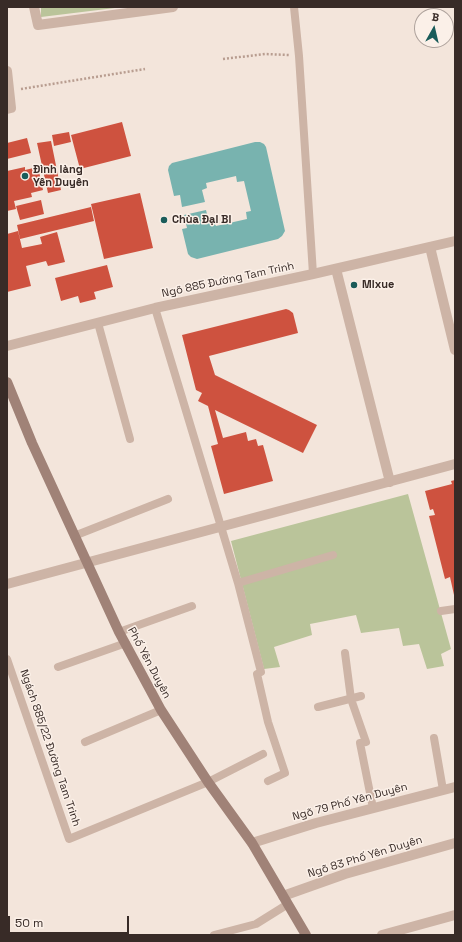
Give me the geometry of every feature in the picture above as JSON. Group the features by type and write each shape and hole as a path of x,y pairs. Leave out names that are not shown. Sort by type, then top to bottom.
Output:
{"street":[{"path":"34,7 38,25 173,7"},
{"path":"7,71 11,108 7,109"},
{"name":"Ngõ 885 Đường Tam Trinh","path":"7,346 155,308 336,269 455,241"},
{"path":"430,247 455,350"},
{"path":"336,269 390,482"},
{"name":"Phố Yên Duyên","path":"7,382 32,443 119,632 161,710 208,782 252,843 306,935"},
{"path":"7,584 455,464"},
{"name":"Ngõ 79 Phố Yên Duyên","path":"252,843 316,823 455,787"},
{"name":"Ngõ 83 Phố Yên Duyên","path":"285,900 345,874 455,843"},
{"path":"382,935 455,915"}],"lane":[{"path":"293,7 299,56 313,274"},
{"path":"155,308 238,583 261,672 257,674 268,722 285,772 268,781"},
{"path":"98,323 130,439"},
{"path":"74,536 168,499"},
{"path":"238,583 333,555"},
{"path":"119,632 192,606"},
{"path":"441,611 455,609"},
{"path":"58,667 126,643"},
{"path":"346,653 352,699 366,742 360,743 373,808"},
{"name":"Ngách 885/22 Đường Tam Trinh","path":"7,659 69,839 208,782"},
{"path":"318,707 361,696"},
{"path":"85,742 161,710"},
{"path":"434,738 443,790"},
{"path":"208,782 263,754"},
{"path":"214,935 256,924 285,900"}],"path":[{"path":"223,59 265,54 299,56"},
{"path":"9,91 146,69"}],"green space":[{"path":"41,7 123,7 41,17"},
{"path":"408,494 451,649 441,654 444,666 427,669 419,644 403,646 399,628 361,633 356,615 310,624 312,635 274,647 280,667 264,669 231,541"}],"water":[{"path":"260,142 266,147 285,231 278,239 197,259 191,257 188,254 182,229 187,228 184,215 206,210 209,222 214,222 216,226 247,219 246,212 251,211 244,181 237,182 236,176 206,183 207,188 202,190 205,202 182,207 180,195 174,196 168,170 169,166 172,163"}],"building":[{"path":"122,122 131,156 80,169 71,135"},
{"path":"69,132 71,142 54,146 52,135"},
{"path":"27,138 31,153 7,159 7,143"},
{"path":"51,141 61,190 48,193 37,143"},
{"path":"25,167 25,170 38,167 43,190 31,193 32,197 14,201 16,209 7,211 7,171"},
{"path":"140,193 153,248 104,259 91,204"},
{"path":"41,200 44,214 20,220 16,206"},
{"path":"91,207 94,221 20,239 17,225"},
{"path":"18,231 22,248 42,244 40,237 57,232 65,262 48,266 46,261 26,266 31,286 7,292 7,234"},
{"path":"107,265 113,287 94,292 96,299 80,303 78,296 61,301 55,278"},
{"path":"286,309 293,313 298,333 209,356 215,375 317,425 303,453 215,410 223,438 246,432 248,441 256,439 258,446 263,445 273,481 224,494 211,446 218,444 208,406 198,401 202,393 196,390 182,335"},
{"path":"455,480 454,595 450,577 445,579 429,516 435,515 433,509 430,510 425,491 452,484 451,481"}],"place":[{"name":"Đình làng Yên Duyên","path":"25,176"},
{"name":"Chùa Đại Bi","path":"164,220"},
{"name":"Mixue","path":"354,285"}]}
